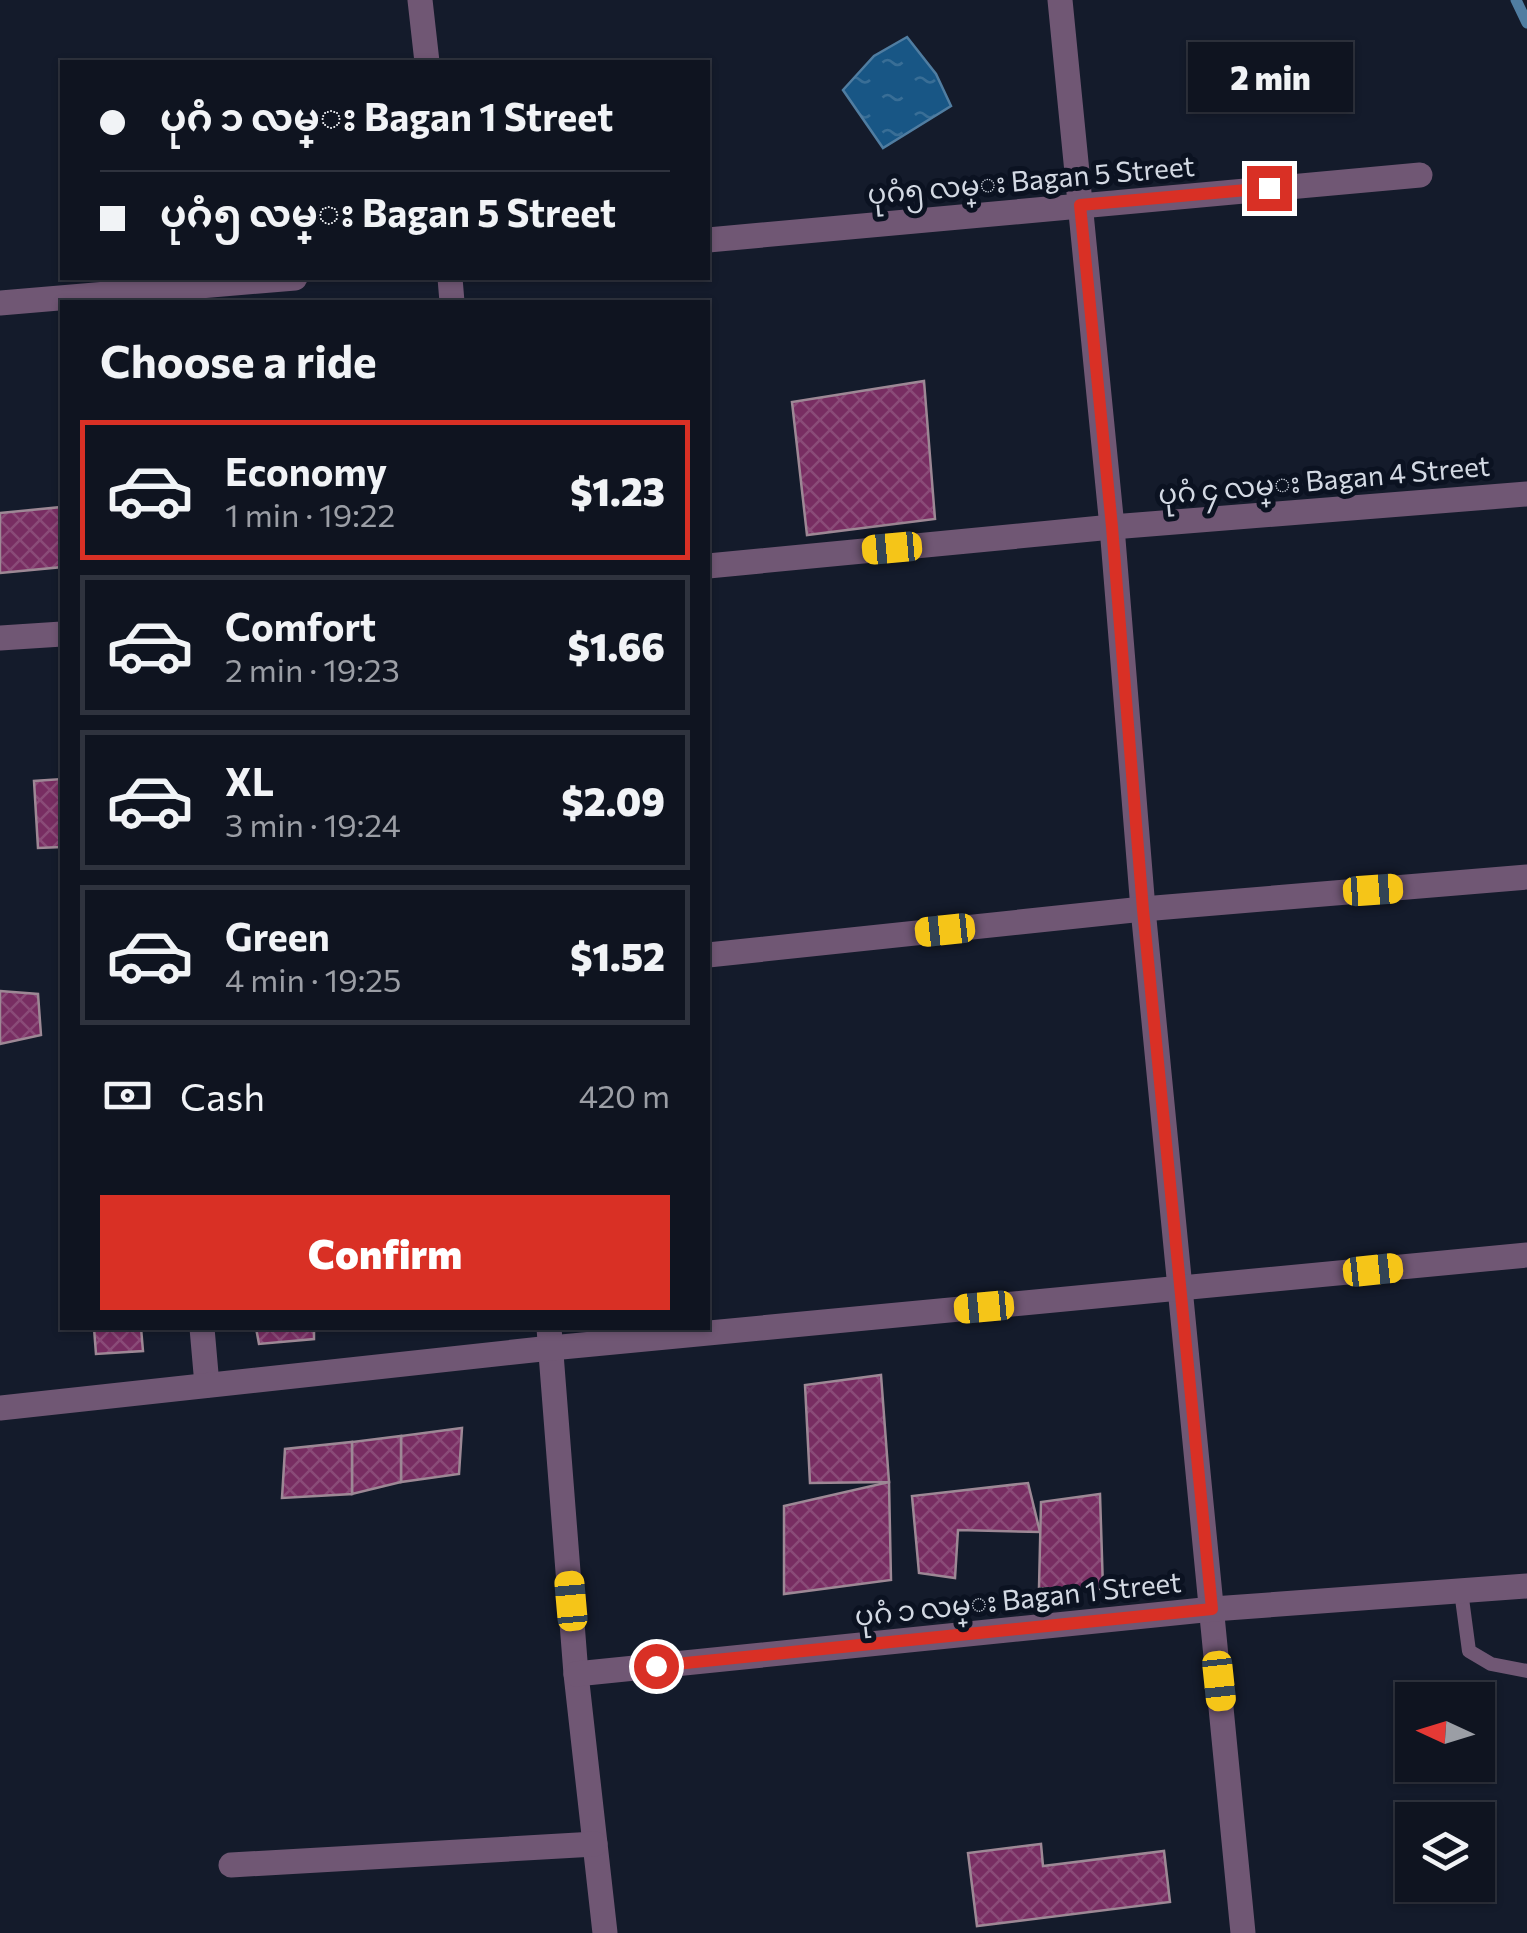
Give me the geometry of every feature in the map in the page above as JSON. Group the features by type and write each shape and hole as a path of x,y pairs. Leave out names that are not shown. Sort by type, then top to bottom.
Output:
{"street":[{"path":"420,0 427,60"},
{"path":"1060,0 1112,527 1143,910 1243,1933"},
{"name":"ပုဂံ၅ လမ္း Bagan 5 Street","path":"710,240 1420,175"},
{"path":"0,303 271,280"},
{"name":"ပုဂံ ၄ လမ္း Bagan 4 Street","path":"710,566 1112,527 1527,494"},
{"path":"0,638 60,634"},
{"path":"710,956 1143,910 1527,877"},
{"path":"710,1325 1180,1288 1527,1255"},
{"path":"202,1330 207,1384"},
{"path":"0,1408 550,1338 651,1330"},
{"path":"550,1338 576,1674 605,1933"},
{"name":"ပုဂံ ၁ လမ္း Bagan 1 Street","path":"576,1674 1212,1609 1527,1586"},
{"path":"230,1865 595,1844"}],"lane":[{"path":"1461,1590 1470,1651 1491,1664 1527,1671"}],"water":[{"path":"907,37 936,74 951,106 883,148 843,90 874,56"}],"building":[{"path":"924,381 935,519 807,535 792,402"},
{"path":"60,507 60,567 0,573 0,513"},
{"path":"60,779 60,847 38,848 34,781"},
{"path":"0,991 38,994 41,1035 0,1044"},
{"path":"94,1330 141,1330 143,1351 96,1354"},
{"path":"256,1330 314,1330 314,1339 259,1344"},
{"path":"881,1375 889,1482 810,1483 805,1385"},
{"path":"462,1428 459,1474 401,1482 401,1436"},
{"path":"401,1436 401,1482 352,1494 352,1442"},
{"path":"352,1442 352,1494 282,1498 285,1449"},
{"path":"889,1482 891,1580 784,1594 784,1506"},
{"path":"1028,1483 1040,1532 958,1530 955,1578 919,1573 912,1496"},
{"path":"1100,1494 1103,1589 1039,1588 1041,1502"},
{"path":"1041,1844 1043,1866 1164,1851 1170,1902 977,1926 968,1853"}],"waterway":[{"path":"1516,0 1527,23"}],"route":[{"path":"656,1666 1212,1609 1143,910 1112,527 1080,205 1269,188"}]}
